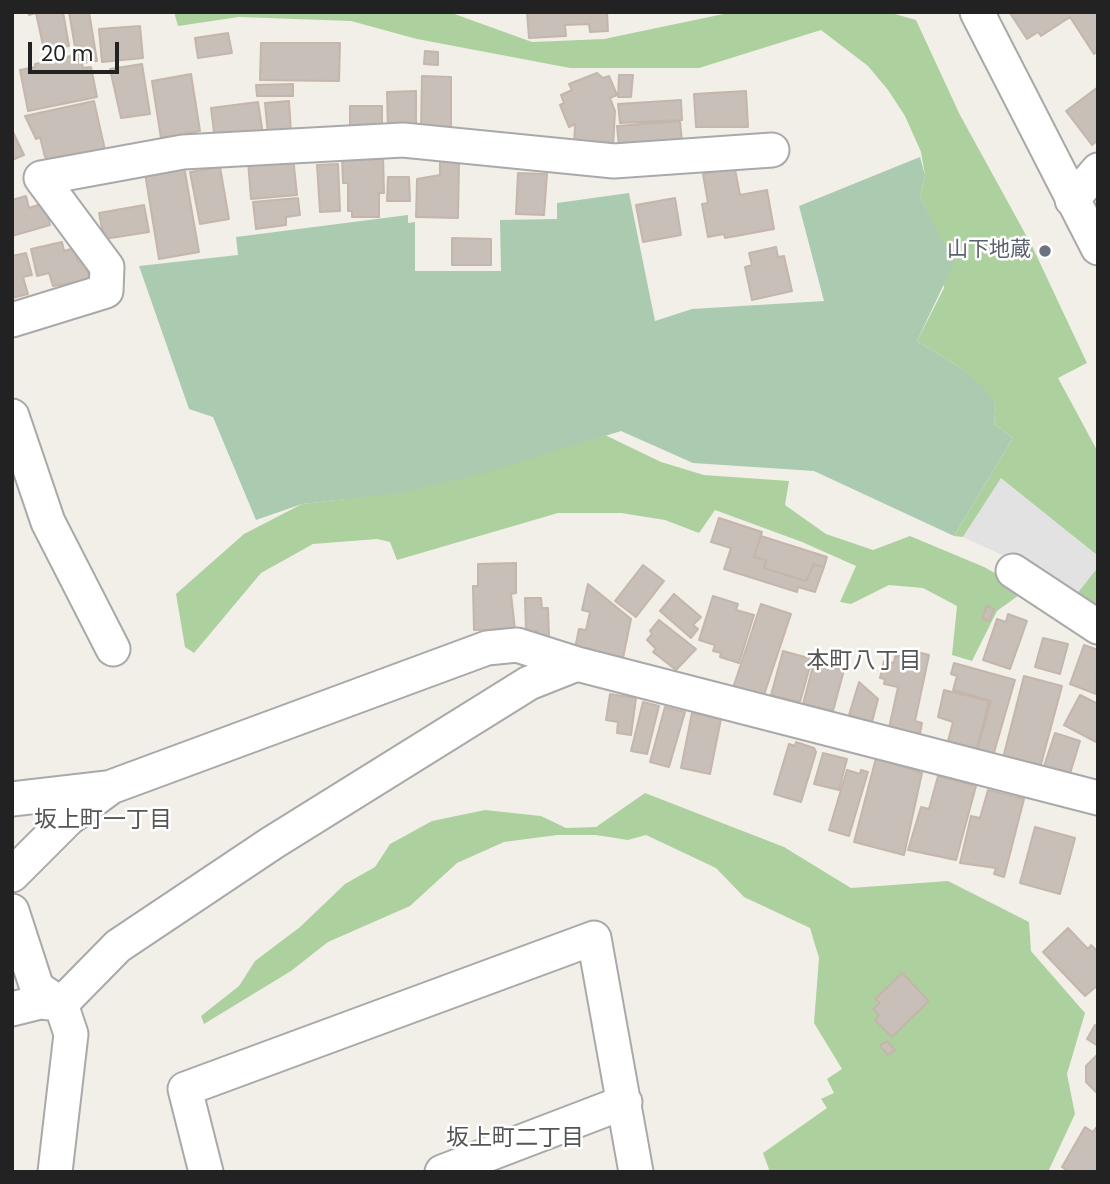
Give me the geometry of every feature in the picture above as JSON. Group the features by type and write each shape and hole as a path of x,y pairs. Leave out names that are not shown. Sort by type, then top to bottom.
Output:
{"street":[{"path":"977,12 1098,248"},
{"path":"12,320 106,291 107,267 41,178 183,152 403,140 614,161 772,150"},
{"path":"1072,200 1098,170"},
{"path":"12,416 48,522 113,649"},
{"path":"1013,571 1098,627"},
{"path":"12,799 111,787 487,648 517,645 577,664 1098,798"},
{"path":"61,1004 118,946 272,843 529,682 577,664"},
{"path":"12,875 69,818 111,787"},
{"path":"12,911 37,988 61,1004 71,1034 55,1172"},
{"path":"206,1172 185,1089 594,938 636,1172"},
{"path":"12,1009 40,1002 61,1004"},
{"path":"442,1172 625,1102"}],"green space":[{"path":"174,12 449,12 532,42 604,39 733,12 888,12 916,20 960,115 1032,246 1087,363 1058,378 1098,452 1098,556 1001,479 963,537 954,536 1013,438 994,424 996,403 961,368 917,341 944,288 932,222 920,197 925,175 921,152 905,116 888,90 868,66 821,30 699,68 570,68 417,39 351,21 239,17 178,26"},
{"path":"920,157 925,175 920,197 954,263 917,341 961,368 984,388 996,403 994,424 1013,438 954,536 814,471 693,463 621,431 485,473 401,493 302,504 256,520 213,417 189,409 139,266 238,255 236,237 408,215 408,223 415,222 415,271 501,271 500,220 557,219 557,203 629,193 655,321 692,309 824,301 799,206"},
{"path":"605,435 661,462 704,475 789,481 785,505 826,534 873,550 910,536 984,567 1026,590 997,611 972,661 952,655 957,606 923,588 889,585 851,604 840,602 856,566 802,542 715,510 699,533 665,520 621,513 558,513 397,560 390,542 377,539 313,544 261,573 194,653 185,647 176,594 244,534 302,504 345,499"},
{"path":"1098,567 1098,616 1071,601"},
{"path":"645,793 784,847 851,888 948,881 1029,922 1031,951 1085,1013 1067,1074 1075,1114 1048,1172 770,1172 763,1153 827,1108 821,1099 834,1093 827,1079 842,1069 814,1023 819,958 810,928 744,897 716,868 646,835 628,840 596,835 557,835 504,842 457,863 410,906 328,942 291,971 204,1024 201,1016 239,986 255,961 300,927 345,884 375,867 390,844 432,821 485,810 541,816 566,828 596,827"}],"shaded area":[{"path":"1001,478 1098,556 1098,567 1071,601 1009,558 963,537"}],"building":[{"path":"29,12 63,12 69,46 44,50 36,13 29,15"},
{"path":"69,12 89,12 97,61 83,63 80,46 75,47"},
{"path":"527,12 607,12 608,31 590,32 589,24 565,25 566,36 529,38"},
{"path":"1098,12 1098,51 1094,54 1070,17 1041,36 1038,32 1027,39 1010,13"},
{"path":"140,26 143,58 102,62 99,29"},
{"path":"228,33 232,53 198,58 195,38"},
{"path":"261,43 340,43 339,81 260,80"},
{"path":"425,51 438,52 438,65 424,64"},
{"path":"80,54 83,68 91,67 97,97 28,111 20,70"},
{"path":"142,64 150,114 121,118 110,69"},
{"path":"597,73 603,78 609,76 617,95 610,98 615,111 613,148 574,147 575,124 569,127 560,105 564,103 561,95 572,90 569,84"},
{"path":"191,74 200,131 161,138 152,81"},
{"path":"619,75 633,75 631,97 618,97"},
{"path":"422,76 451,77 451,128 421,128"},
{"path":"293,84 293,96 257,96 256,85"},
{"path":"1098,87 1098,140 1092,145 1066,111"},
{"path":"416,91 416,128 388,129 387,92"},
{"path":"746,91 748,127 696,127 694,94"},
{"path":"681,100 682,120 620,123 618,104"},
{"path":"94,101 105,150 51,162 45,157 40,137 36,139 25,116"},
{"path":"289,101 291,133 268,135 265,103"},
{"path":"258,102 263,135 215,141 211,108"},
{"path":"350,106 382,106 382,132 350,132"},
{"path":"680,121 682,142 619,147 617,126"},
{"path":"12,130 24,155 12,160"},
{"path":"383,155 384,193 379,193 379,217 352,217 352,211 348,211 348,183 343,183 342,156"},
{"path":"293,156 297,195 251,199 248,161"},
{"path":"440,160 459,161 458,218 416,217 417,179 440,175"},
{"path":"338,164 340,211 320,212 317,165"},
{"path":"184,166 199,252 159,259 145,173"},
{"path":"220,167 229,219 200,224 190,172"},
{"path":"735,169 740,195 767,190 774,229 725,238 724,234 708,237 702,204 708,203 703,174"},
{"path":"518,173 547,174 544,215 516,214"},
{"path":"388,177 409,177 410,201 387,201"},
{"path":"26,196 29,208 44,203 50,225 12,236 12,200"},
{"path":"298,198 300,215 286,217 286,225 256,229 253,202"},
{"path":"675,198 681,235 643,242 636,205"},
{"path":"144,205 149,232 104,239 99,213"},
{"path":"452,238 491,239 491,265 452,265"},
{"path":"62,242 64,251 74,248 78,262 85,260 90,280 53,286 49,273 37,276 31,249"},
{"path":"776,247 778,257 784,256 792,291 752,300 745,267 752,265 749,253"},
{"path":"26,253 32,275 23,277 28,294 12,298 12,256"},
{"path":"719,518 762,532 754,557 766,560 764,568 806,581 814,564 824,567 815,592 798,587 797,592 724,569 731,548 711,542"},
{"path":"761,536 827,557 824,567 814,564 806,581 764,568 766,560 754,557"},
{"path":"516,563 516,593 511,594 515,629 474,630 473,586 478,586 478,564"},
{"path":"643,565 664,581 636,617 615,601"},
{"path":"588,584 631,619 623,658 575,648 579,629 586,630 590,612 582,610"},
{"path":"674,594 701,617 693,625 698,629 691,638 660,611"},
{"path":"713,596 738,604 736,610 754,615 739,663 720,657 721,653 713,651 715,645 699,640"},
{"path":"525,598 541,598 542,608 548,608 549,637 537,637 537,631 526,631"},
{"path":"761,604 791,614 764,695 733,688"},
{"path":"987,606 994,609 989,621 982,618"},
{"path":"1008,614 1027,621 1010,669 983,660 997,619 1006,622"},
{"path":"659,620 696,649 676,670 653,652 656,649 647,640"},
{"path":"1043,638 1068,644 1060,674 1035,667"},
{"path":"1084,645 1098,650 1096,694 1070,684"},
{"path":"783,651 812,659 800,702 771,695"},
{"path":"913,651 929,655 915,721 922,723 920,734 889,728 898,687 884,684 885,679 880,678 884,661 894,663 895,656 912,655"},
{"path":"814,662 844,670 833,711 803,704"},
{"path":"954,663 1015,680 993,756 977,751 991,701 953,690 957,676 951,674"},
{"path":"1024,676 1062,686 1040,768 1003,758"},
{"path":"859,682 878,699 872,722 849,715"},
{"path":"944,690 989,701 976,752 947,745 953,722 938,717"},
{"path":"610,694 636,698 631,735 617,733 618,722 606,720"},
{"path":"1080,695 1098,704 1098,743 1064,725"},
{"path":"643,702 659,706 647,754 631,751"},
{"path":"665,707 685,712 669,767 650,762"},
{"path":"692,713 721,719 710,774 681,768"},
{"path":"1055,733 1080,741 1069,777 1043,769"},
{"path":"796,742 814,748 816,752 801,802 774,794 789,744 795,746"},
{"path":"823,753 847,759 839,790 814,784"},
{"path":"876,758 922,773 904,855 854,842"},
{"path":"847,770 860,774 861,770 868,772 849,836 829,830"},
{"path":"938,776 976,786 956,860 908,850 921,807 929,809"},
{"path":"988,790 1024,799 1004,877 994,874 996,868 960,863 971,816 980,818"},
{"path":"1035,827 1075,838 1060,894 1020,883"},
{"path":"1068,928 1088,949 1091,945 1098,952 1098,985 1085,996 1043,952"},
{"path":"902,973 929,1001 892,1037 875,1020 879,1015 873,1009 880,1003 875,999"},
{"path":"1095,1025 1098,1027 1098,1046 1087,1039"},
{"path":"887,1041 895,1050 888,1055 880,1046"},
{"path":"1098,1054 1098,1094 1086,1082 1086,1066"},
{"path":"1098,1125 1098,1172 1069,1172 1062,1167 1085,1127 1093,1132"}],"place":[{"name":"山下地蔵","path":"1045,251"}],"district":[{"name":"本町八丁目","path":"864,662"},
{"name":"坂上町一丁目","path":"103,821"},
{"name":"坂上町二丁目","path":"515,1139"}]}
